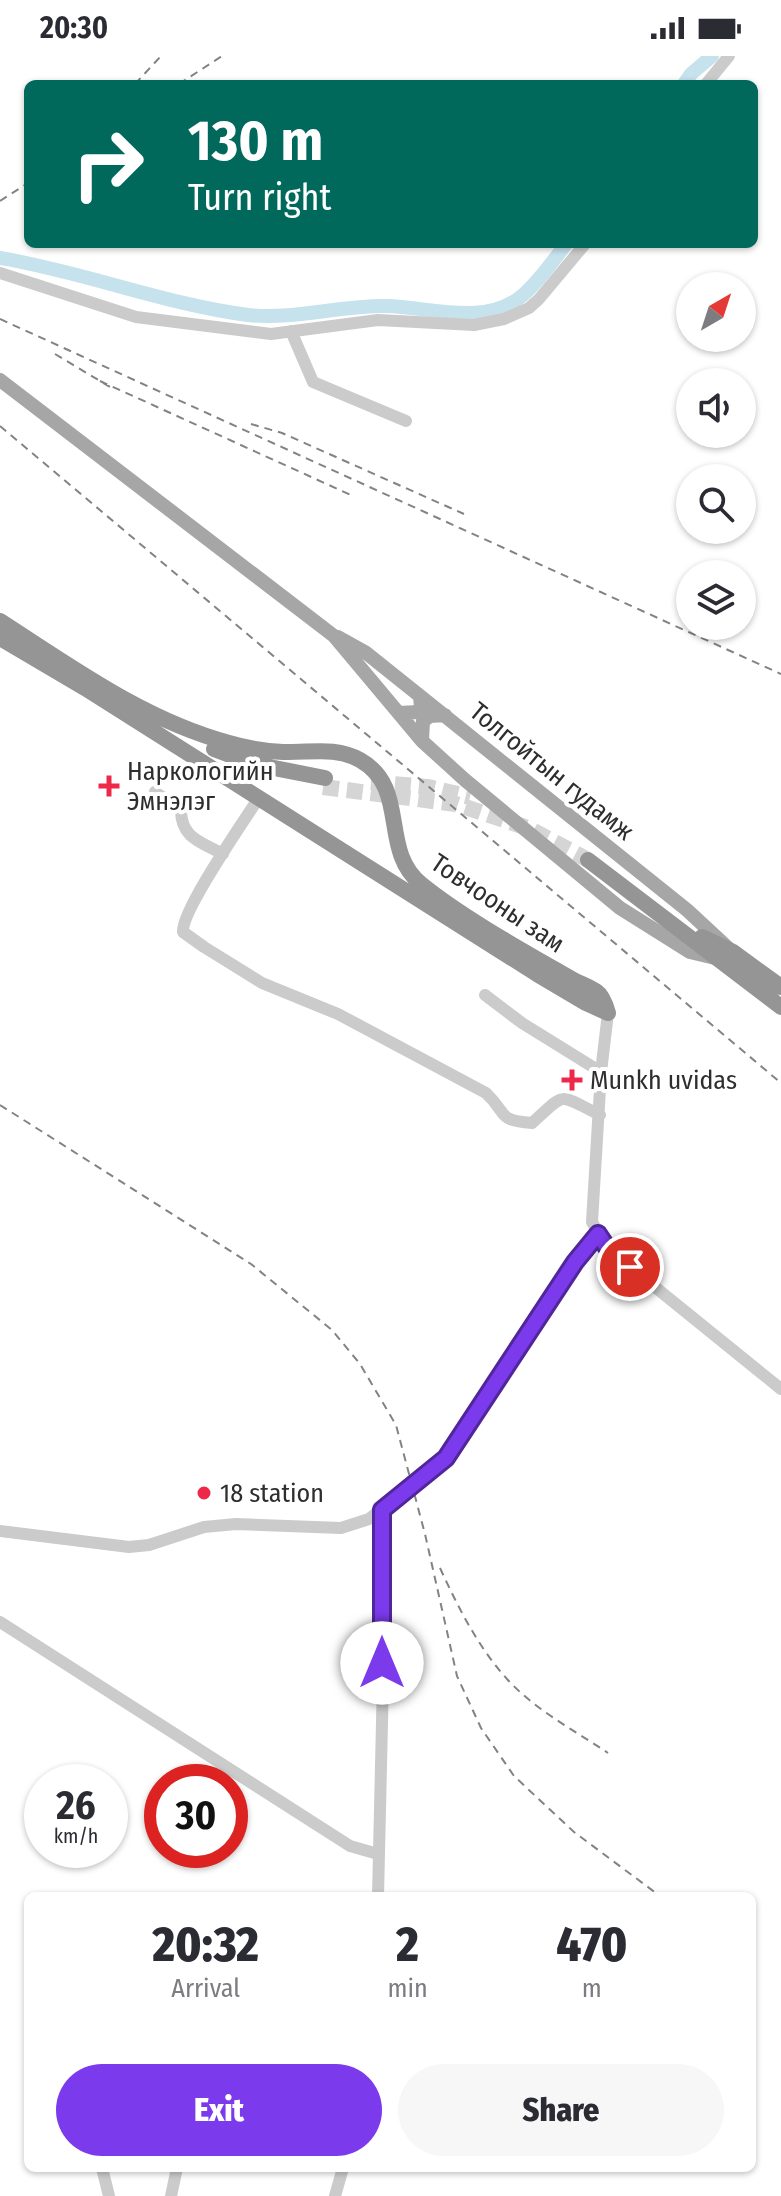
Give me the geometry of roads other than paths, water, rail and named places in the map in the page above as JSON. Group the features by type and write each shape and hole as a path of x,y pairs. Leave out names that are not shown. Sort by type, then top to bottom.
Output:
{"highway":[{"name":"Товчооны зам","path":"0,621 129,705 178,727 245,747 280,752 337,751 364,762 378,774 389,791 398,849 415,878 477,921 598,993 608,1013"},
{"name":"Товчооны зам","path":"0,638 85,688 573,996 608,1013"},
{"path":"178,727 198,743 254,764 324,782 265,777 193,750 181,750"},
{"path":"781,987 733,952 709,942 588,854 715,958 781,1007"}],"main road":[{"name":"Толгойтын гудамж","path":"0,380 334,636 422,741 620,908 690,952 715,958"},
{"name":"Толгойтын гудамж","path":"334,636 349,641 365,652 445,715 687,910 733,952"},
{"path":"399,713 418,712 421,708 420,696"},
{"path":"422,741 423,721 430,716 445,715"}],"street":[{"path":"709,80 729,56"},
{"path":"0,273 136,317 271,334 378,320 474,325 504,319 529,308 539,299 582,248"},
{"path":"291,331 313,382 406,421"},
{"path":"155,792 181,810 181,824 189,834 223,854"},
{"path":"258,799 182,926 183,932 262,983 338,1014 486,1093 509,1121 532,1123 555,1100 567,1098 600,1115"},
{"path":"485,995 522,1023 601,1072"},
{"path":"608,1013 601,1072 592,1222 608,1249 781,1389"},
{"path":"0,1531 129,1547 149,1545 204,1527 236,1524 341,1528 356,1525 382,1510 446,1458 575,1262 598,1234"},
{"path":"378,1892 383,1679 382,1510"},
{"path":"0,1622 350,1846 378,1854"},
{"path":"103,2172 109,2196"},
{"path":"171,2196 176,2172"},
{"path":"335,2196 342,2172"}],"waterway":[{"path":"687,80 712,56"},
{"path":"0,258 248,315 283,316 387,306 475,313 508,305 523,295 563,248"}],"tunnel":[{"path":"371,782 428,787 470,797"},
{"path":"323,787 456,804 528,828 588,860"}],"railway":[{"path":"139,80 161,56"},
{"path":"185,80 222,56"},
{"path":"0,201 24,186"},
{"path":"0,319 781,674"},
{"path":"55,354 110,387"},
{"path":"100,381 353,496"},
{"path":"251,424 282,433 464,514"},
{"path":"0,426 781,1083"},
{"path":"0,1105 251,1264 332,1330 360,1364 396,1425 425,1534 457,1676 481,1728 514,1776 574,1832 655,1892"},
{"path":"440,1568 461,1612 507,1679 542,1710 608,1753"}],"place":[{"name":"Наркологийн Эмнэлэг","path":"109,786"},
{"name":"Munkh uvidas","path":"572,1080"},
{"name":"18 station","path":"204,1493"}]}
